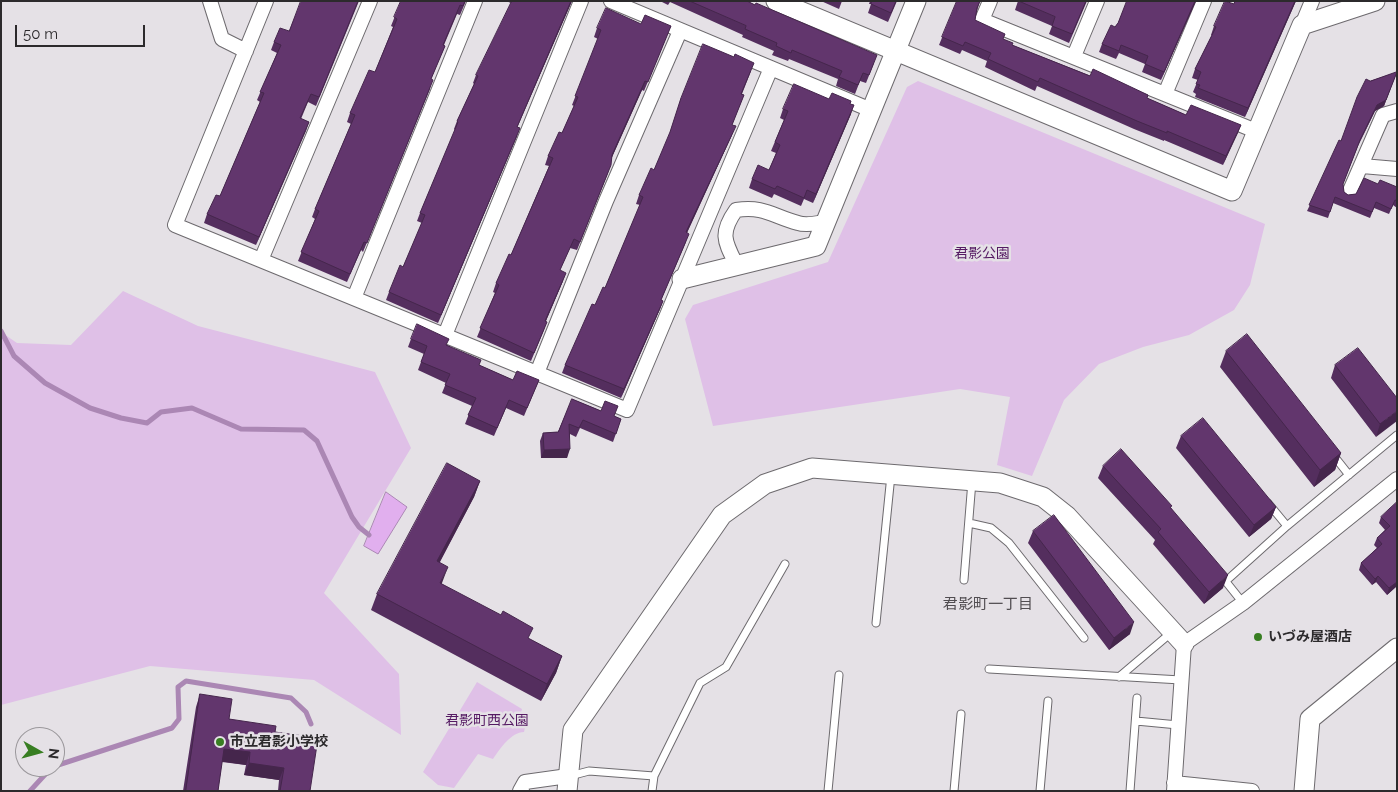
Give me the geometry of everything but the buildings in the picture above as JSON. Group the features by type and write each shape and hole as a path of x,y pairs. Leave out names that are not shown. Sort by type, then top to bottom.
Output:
{"street":[{"path":"210,1 222,40 246,51"},
{"path":"266,1 175,225 627,410 771,68"},
{"path":"261,260 370,1"},
{"path":"354,298 475,1"},
{"path":"445,335 581,1"},
{"path":"611,1 871,110"},
{"path":"776,1 1232,191 1312,1"},
{"path":"682,279 816,246 916,1"},
{"path":"990,1 982,20 1256,131"},
{"path":"1074,56 1097,1"},
{"path":"1165,94 1204,1"},
{"path":"1302,25 1375,1"},
{"path":"537,373 606,202 680,31"},
{"path":"1349,192 1383,115 1397,111"},
{"path":"1362,166 1397,169"},
{"path":"737,266 725,243 726,224 736,210 750,208 771,212 800,224 826,222"},
{"path":"520,791 525,782 568,784 573,730 722,515 765,484 812,468 1000,483 1043,497 1067,516 1178,638 1181,680 1174,787 1252,791"},
{"path":"1178,638 1243,602 1397,479"},
{"path":"1304,791 1310,719 1397,648"}],"lane":[{"path":"1226,581 1287,526 1397,435"},
{"path":"1330,451 1349,475"},
{"path":"876,623 891,475"},
{"path":"964,580 972,481"},
{"path":"1263,497 1287,526"},
{"path":"969,523 991,528 1009,543 1084,638"},
{"path":"652,791 654,776 700,683 726,667 785,564"},
{"path":"1218,571 1243,602"},
{"path":"1119,677 1178,638"},
{"path":"989,669 1181,680"},
{"path":"828,791 839,675"},
{"path":"1130,791 1137,698"},
{"path":"1040,791 1048,701"},
{"path":"954,791 961,714"},
{"path":"1136,721 1178,724"},
{"path":"568,784 589,771 654,776"}],"green space":[{"name":"君影公園","path":"918,81 1265,224 1250,285 1234,310 1189,335 1143,347 1099,364 1064,400 1032,476 997,465 1010,397 960,389 713,426 685,319 693,305 828,262 907,87"},
{"path":"123,291 198,326 375,372 411,448 324,593 399,674 401,735 314,680 150,666 1,705 1,332 17,343 71,345"},
{"name":"君影町西公園","path":"477,682 522,709 519,720 526,723 524,732 510,738 493,759 478,754 454,788 438,785 423,772"}],"shaded area":[{"path":"386,492 407,507 378,554 364,546"}],"waterway":[{"path":"1,331 14,356 45,383 90,408 121,418 147,423 161,412 192,408 241,429 304,430 317,441 352,517 359,527 369,535"},
{"path":"65,763 172,728 179,719 178,687 186,681 291,698 306,712 311,724"},
{"path":"30,791 43,777"}],"place":[{"name":"いづみ屋酒店","path":"1258,637"},
{"name":"市立君影小学校","path":"220,742"}],"district":[{"name":"君影町一丁目","path":"988,604"}]}
